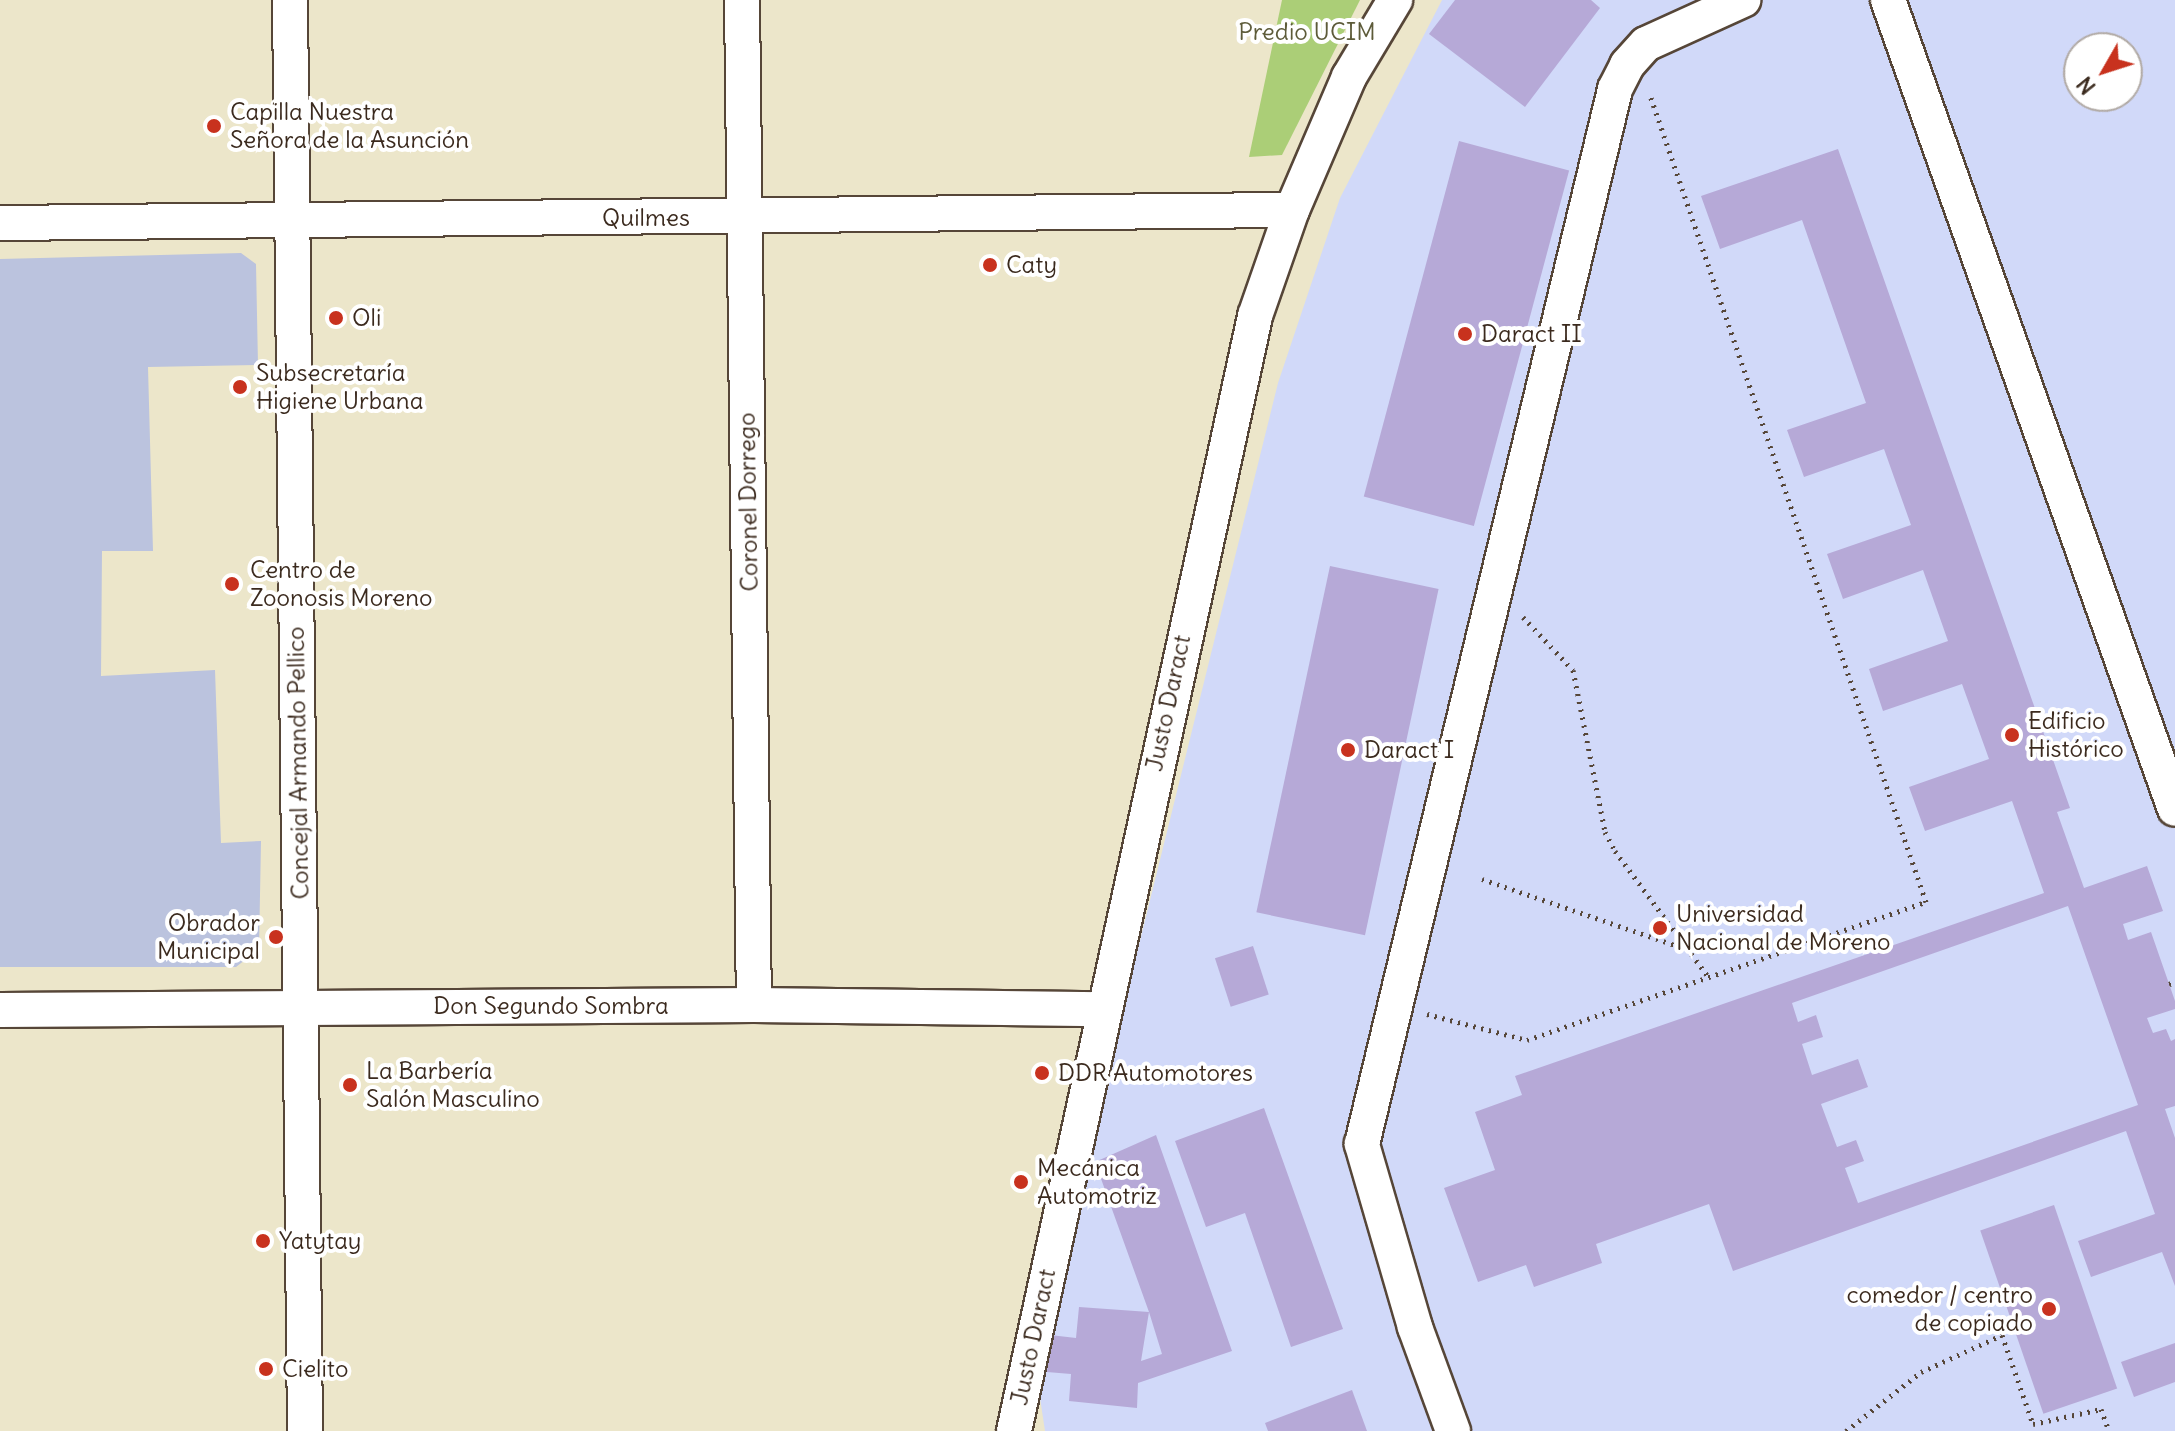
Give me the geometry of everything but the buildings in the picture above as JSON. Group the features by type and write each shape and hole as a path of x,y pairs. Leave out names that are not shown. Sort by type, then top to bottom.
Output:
{"street":[{"name":"Concejal Armando Pellico","path":"290,0 305,1431"},
{"name":"Coronel Dorrego","path":"742,0 754,1005"},
{"name":"Justo Daract","path":"1015,1429 1230,415 1255,316 1292,210 1349,77 1395,0"},
{"path":"1453,1431 1415,1327 1362,1144 1615,89 1646,44 1743,0"},
{"path":"1888,0 2175,809"},
{"name":"Quilmes","path":"0,223 1292,210"},
{"name":"Don Segundo Sombra","path":"0,1010 754,1005 1102,1009"}],"path":[{"path":"1395,1005 1527,1040 1926,902 1636,55"},
{"path":"1495,589 1573,670 1605,832 1684,948 1710,979"},
{"path":"1482,879 1684,948"},
{"path":"1846,1431 1921,1372 2002,1335 2033,1424 2101,1409 2109,1431"}],"shaded area":[{"name":"Universidad Nacional de Moreno","path":"1442,0 2175,0 2175,1431 1045,1431 1035,1365 1278,383 1340,198"},
{"name":"Obrador Municipal","path":"241,253 256,264 258,365 148,367 153,551 102,551 101,676 215,670 221,843 261,841 259,949 236,967 0,967 0,259"}],"green space":[{"name":"Predio UCIM","path":"1282,0 1360,0 1282,155 1249,157"}],"place":[{"name":"Capilla Nuestra Señora de la Asunción","path":"214,126"},
{"name":"Caty","path":"990,265"},
{"name":"Oli","path":"336,318"},
{"name":"Daract II","path":"1465,334"},
{"name":"Subsecretaría Higiene Urbana","path":"240,387"},
{"name":"Centro de Zoonosis Moreno","path":"232,584"},
{"name":"Edificio Histórico","path":"2012,735"},
{"name":"Daract I","path":"1348,750"},
{"name":"Universidad Nacional de Moreno","path":"1660,928"},
{"name":"Obrador Municipal","path":"276,937"},
{"name":"DDR Automotores","path":"1042,1073"},
{"name":"La Barbería Salón Masculino","path":"350,1085"},
{"name":"Mecánica Automotriz","path":"1021,1182"},
{"name":"Yatytay","path":"263,1241"},
{"name":"comedor / centro de copiado","path":"2049,1309"},
{"name":"Cielito","path":"266,1369"}]}
